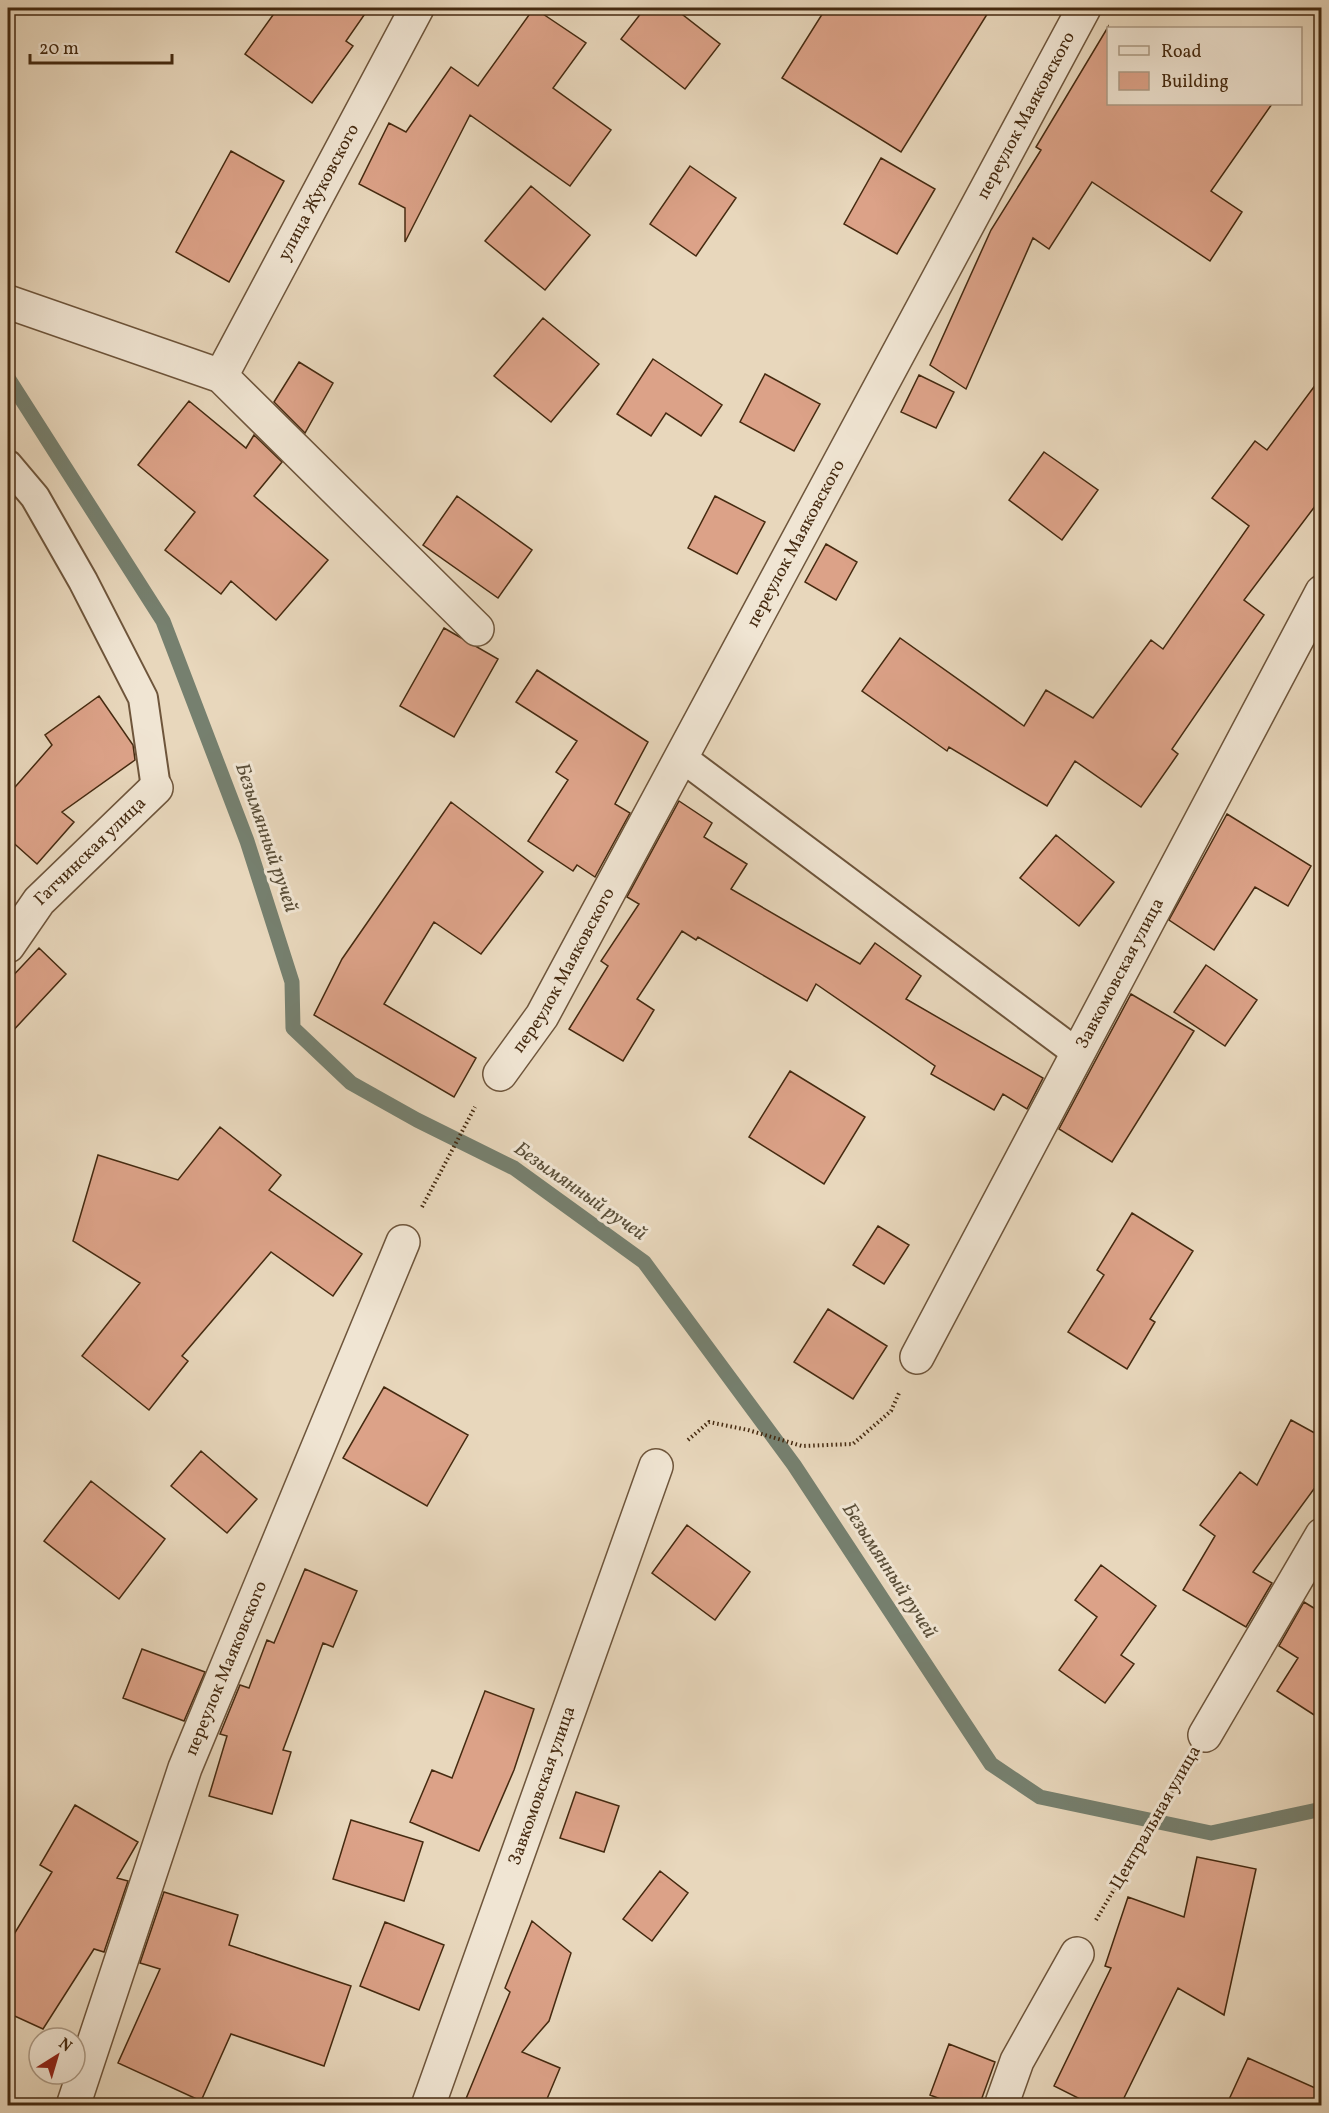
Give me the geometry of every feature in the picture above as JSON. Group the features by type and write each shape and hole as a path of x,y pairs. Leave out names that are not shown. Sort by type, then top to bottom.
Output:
{"street":[{"name":"улица Жуковского","path":"221,376 417,8"},
{"name":"переулок Маяковского","path":"500,1074 542,1016 1084,8"},
{"path":"8,302 221,376 477,629"},
{"name":"Завкомовская улица","path":"917,1357 1322,592"},
{"name":"Гатчинская улица","path":"8,946 39,901 156,788"},
{"name":"переулок Маяковского","path":"74,2106 185,1768 403,1242"},
{"name":"Завкомовская улица","path":"428,2106 656,1466"},
{"name":"Центральная улица","path":"1205,1735 1322,1535"},
{"path":"1001,2106 1017,2061 1077,1954"}],"lane":[{"path":"8,465 35,497 83,581 143,698 156,788"},
{"path":"681,758 1077,1053"}],"path":[{"path":"444,1165 475,1106"},
{"path":"656,1466 709,1422 748,1430 802,1446 853,1444 891,1411 917,1357"},
{"name":"Центральная улица","path":"1077,1954 1205,1735"}],"building":[{"path":"278,8 369,8 346,41 353,46 312,103 245,54"},
{"path":"534,8 586,43 553,88 611,130 570,186 470,115 405,242 405,208 359,184 389,123 406,132 451,67 478,86"},
{"path":"645,8 674,8 720,44 685,89 621,39"},
{"path":"826,8 991,8 901,152 782,78"},
{"path":"1107,29 1107,105 1271,105 1211,191 1242,212 1210,261 1092,182 1049,249 1033,238 966,389 930,365 991,230 1041,150 1036,147"},
{"path":"231,151 284,181 229,282 176,252"},
{"path":"881,158 935,189 897,254 844,224"},
{"path":"690,166 736,198 696,256 650,224"},
{"path":"531,186 590,235 545,290 485,241"},
{"path":"543,318 599,364 551,422 494,376"},
{"path":"653,359 722,405 701,436 666,413 651,436 617,414"},
{"path":"299,362 333,383 305,433 274,402"},
{"path":"765,374 820,404 794,451 740,422"},
{"path":"919,375 954,392 936,428 901,412"},
{"path":"1322,376 1322,497 1244,600 1264,615 1172,749 1178,754 1141,807 1075,761 1047,806 949,747 947,751 862,691 900,638 1024,726 1046,690 1093,718 1151,640 1163,649 1249,526 1212,498 1255,441 1267,450"},
{"path":"189,401 246,448 254,435 282,462 254,496 328,560 276,620 231,581 221,594 165,550 195,512 138,465"},
{"path":"1044,452 1098,490 1062,540 1009,500"},
{"path":"457,496 532,550 498,598 423,545"},
{"path":"715,496 765,522 737,574 688,548"},
{"path":"826,544 857,562 836,600 805,582"},
{"path":"444,628 498,659 454,737 400,706"},
{"path":"537,670 648,742 615,804 630,813 595,877 577,865 573,871 528,841 568,780 556,772 577,741 516,702"},
{"path":"99,696 133,745 135,760 62,812 74,822 37,864 8,838 8,795 52,745 45,735"},
{"path":"679,801 712,823 704,837 747,864 731,889 860,964 875,943 921,976 906,999 1043,1078 1027,1109 1003,1094 994,1110 931,1074 935,1066 816,984 807,1001 698,937 696,940 682,931 637,999 654,1010 623,1061 569,1029 608,966 601,961 639,904 627,897"},
{"path":"451,802 543,872 481,954 434,922 384,1004 476,1058 454,1097 314,1015 342,959"},
{"path":"1227,814 1311,866 1288,906 1255,887 1214,950 1169,920"},
{"path":"1056,835 1114,882 1079,926 1020,878"},
{"path":"39,948 66,974 8,1036 8,981"},
{"path":"1206,965 1257,1000 1225,1046 1174,1012"},
{"path":"1131,994 1194,1031 1112,1162 1059,1129"},
{"path":"790,1071 865,1117 824,1184 749,1137"},
{"path":"220,1127 281,1175 269,1190 362,1254 333,1296 271,1252 182,1356 188,1361 149,1410 82,1356 140,1283 73,1241 98,1155 178,1180"},
{"path":"1132,1213 1193,1251 1150,1319 1155,1322 1127,1369 1068,1332 1104,1275 1097,1270"},
{"path":"878,1226 909,1245 884,1284 853,1265"},
{"path":"828,1309 887,1346 853,1399 794,1362"},
{"path":"384,1387 468,1435 427,1506 343,1458"},
{"path":"1291,1420 1322,1437 1322,1478 1253,1572 1272,1583 1246,1627 1183,1590 1215,1536 1200,1525 1240,1472 1257,1485"},
{"path":"201,1451 257,1499 227,1533 171,1486"},
{"path":"91,1481 165,1539 119,1599 44,1541"},
{"path":"687,1525 750,1572 715,1620 652,1573"},
{"path":"1101,1565 1156,1606 1121,1655 1134,1664 1105,1703 1059,1670 1097,1617 1075,1600"},
{"path":"305,1569 357,1591 333,1647 323,1643 283,1750 291,1752 272,1814 209,1796 227,1736 220,1734 240,1685 249,1688 267,1640 274,1643"},
{"path":"1304,1602 1322,1613 1322,1720 1277,1691 1298,1658 1279,1646"},
{"path":"142,1649 205,1672 184,1721 123,1698"},
{"path":"485,1691 534,1709 514,1770 479,1851 410,1822 432,1770 452,1778"},
{"path":"576,1792 619,1806 604,1852 560,1838"},
{"path":"75,1805 138,1842 117,1878 128,1881 104,1952 94,1949 45,2026 36,2026 8,2013 8,1944 52,1872 40,1865"},
{"path":"351,1820 423,1842 404,1901 333,1879"},
{"path":"1197,1857 1256,1869 1224,2015 1178,1988 1120,2106 1094,2106 1054,2086 1111,1968 1105,1966 1128,1897 1184,1917"},
{"path":"660,1871 688,1893 652,1941 623,1919"},
{"path":"164,1892 238,1915 229,1945 351,1986 324,2066 231,2034 201,2101 118,2063 160,1969 140,1963"},
{"path":"532,1921 571,1953 549,2021 522,2052 560,2068 544,2106 463,2106 510,1992 505,1988"},
{"path":"385,1922 444,1945 419,2010 360,1986"},
{"path":"949,2044 995,2062 979,2106 959,2106 930,2095"},
{"path":"1248,2058 1322,2091 1322,2106 1226,2106"}],"waterway":[{"name":"Безымянный ручей","path":"8,378 163,621 247,841 292,982 293,1028 351,1083 417,1120 514,1168 644,1262 794,1465 991,1764 1040,1797 1211,1833 1322,1809"}]}
